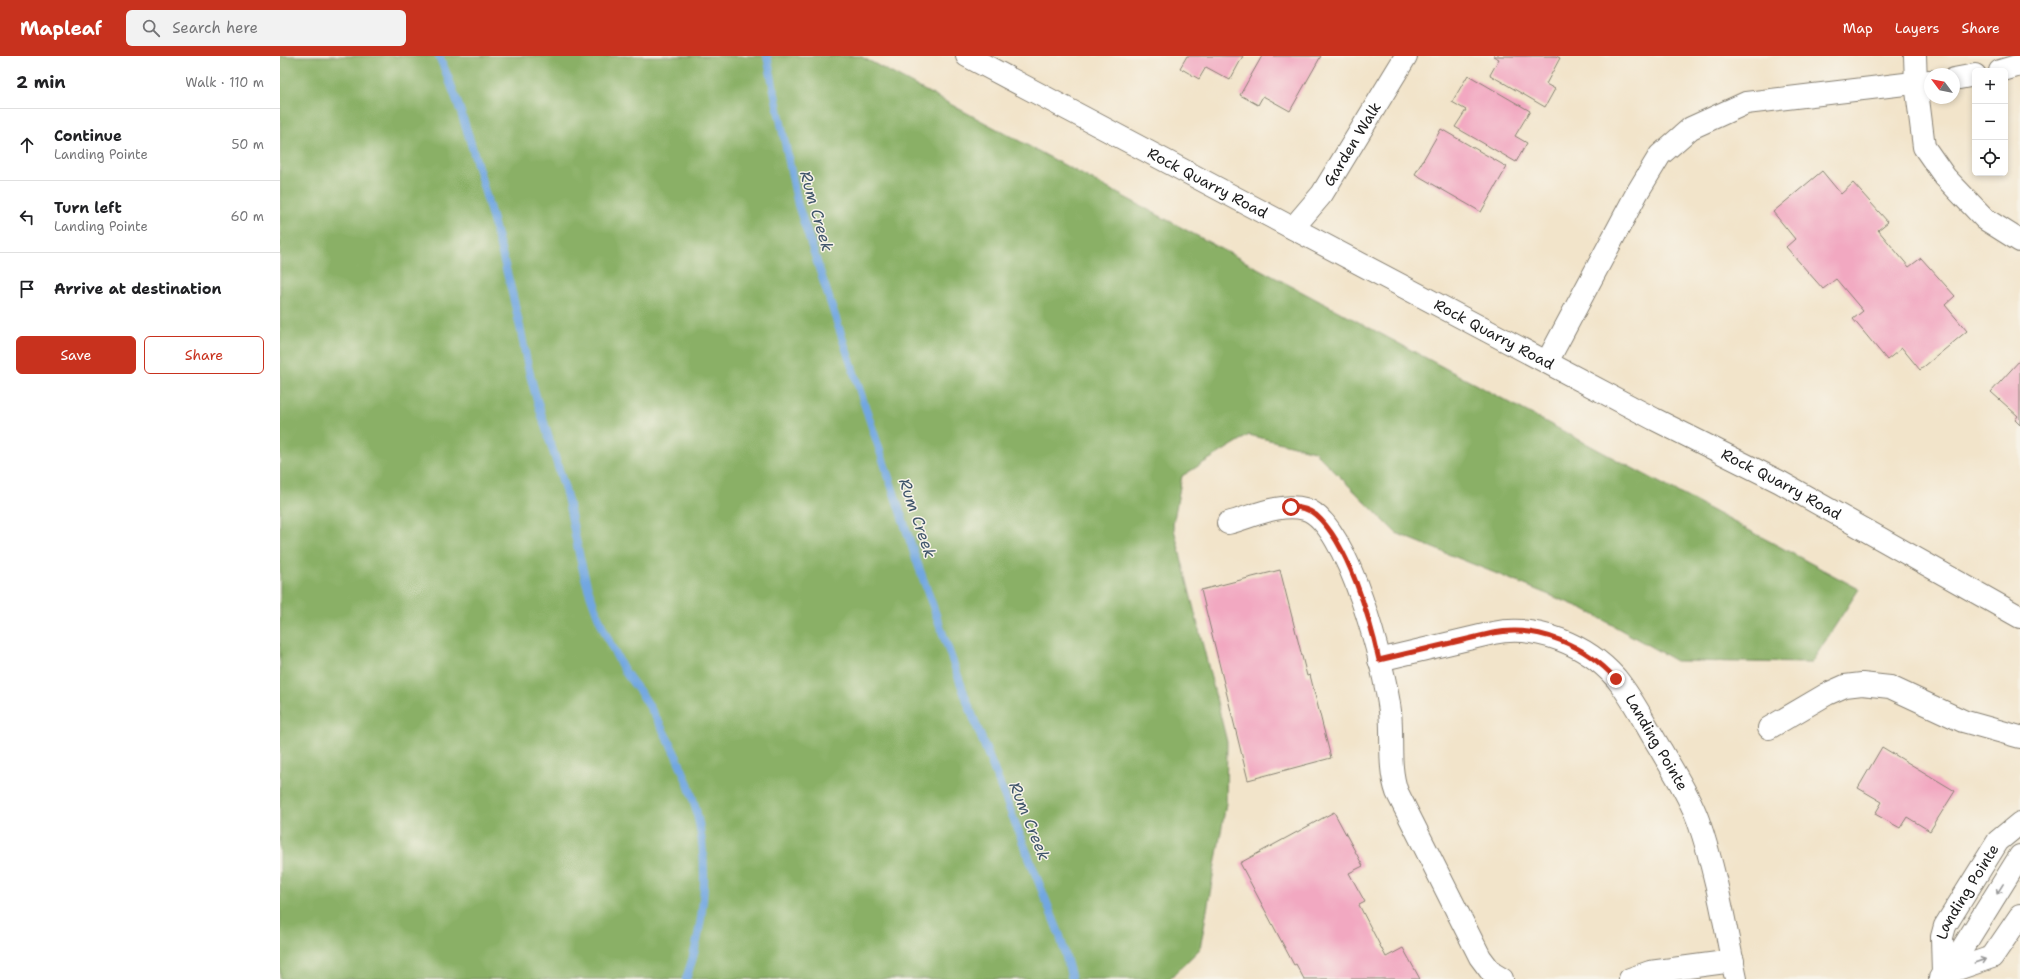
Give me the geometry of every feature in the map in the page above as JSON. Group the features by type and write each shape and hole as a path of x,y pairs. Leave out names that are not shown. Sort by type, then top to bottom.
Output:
{"street":[{"name":"Rock Quarry Road","path":"967,56 1547,362 1780,482 2020,617"},
{"name":"Garden Walk","path":"1293,228 1322,194 1406,56"},
{"path":"1915,56 1923,82 1924,147 1945,177 1985,219 2020,241"},
{"path":"2008,69 2020,65"},
{"path":"1960,78 1972,76"},
{"path":"1547,362 1637,194 1660,155 1691,128 1746,103 1923,82"},
{"path":"1228,523 1291,507 1307,509 1316,515 1332,536 1349,566 1366,610 1379,660 1390,711 1391,770 1396,792 1480,957 1492,973 1502,979"},
{"name":"Landing Pointe","path":"1379,660 1499,632 1525,630 1536,632 1558,640 1586,654 1607,668 1630,698 1687,796 1697,818 1734,970 1650,972 1630,979"},
{"path":"1769,728 1827,694 1845,686 1862,684 1890,687 1963,721 2020,736"},
{"name":"Landing Pointe","path":"1941,977 1942,937 1945,926 1998,841 2020,822"},
{"name":"Landing Pointe","path":"1941,977 1957,957 2020,856"},
{"path":"1941,977 1992,957 2020,916"}],"green space":[{"path":"280,56 860,56 1859,589 1811,663 1676,661 1584,609 1396,533 1314,451 1249,435 1182,476 1173,525 1227,742 1226,804 1200,949 1169,979 280,979"}],"building":[{"path":"1187,56 1243,56 1230,80 1206,67 1199,79 1180,68"},
{"path":"1262,56 1321,56 1290,111 1263,96 1258,105 1240,95"},
{"path":"1493,56 1556,56 1560,58 1546,84 1555,89 1545,107 1490,75 1499,59"},
{"path":"1468,75 1530,111 1515,136 1527,143 1516,162 1455,127 1466,110 1452,102"},
{"path":"1441,129 1507,167 1481,212 1415,174"},
{"path":"1822,171 1841,194 1853,183 1888,222 1878,230 1909,267 1921,258 1955,296 1945,305 1967,331 1920,370 1902,348 1887,360 1853,319 1863,311 1836,279 1823,289 1786,247 1795,239 1773,212"},
{"path":"2020,360 2020,425 2015,420 2018,416 1991,392"},
{"path":"1280,570 1307,676 1310,675 1331,758 1248,780 1201,590"},
{"path":"1882,747 1955,791 1930,831 1907,817 1900,828 1875,814 1882,802 1858,788"},
{"path":"1334,812 1363,866 1349,873 1365,902 1359,905 1386,957 1403,948 1420,979 1304,979 1296,964 1294,965 1240,863"}],"waterway":[{"path":"439,56 469,136 511,288 532,382 567,497 580,560 591,597 601,624 618,659 663,729 688,782 696,810 703,852 703,896 698,938 686,979"},
{"name":"Rum Creek","path":"767,56 798,205 916,559 968,704 1060,936 1072,979"}],"route":[{"path":"1291,507 1307,509 1316,515 1332,536 1349,566 1358,587 1366,610 1379,660 1505,630 1525,630 1547,635 1572,646 1607,668 1616,679"}]}
